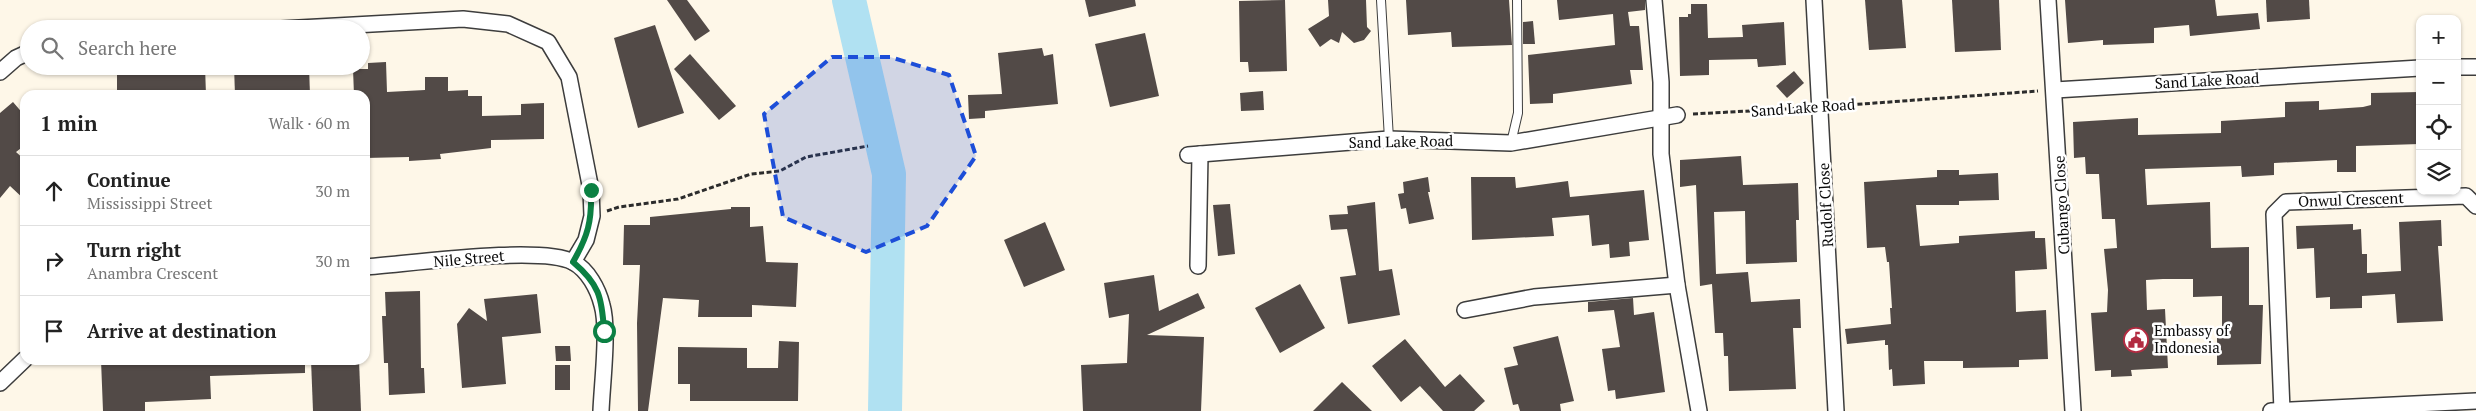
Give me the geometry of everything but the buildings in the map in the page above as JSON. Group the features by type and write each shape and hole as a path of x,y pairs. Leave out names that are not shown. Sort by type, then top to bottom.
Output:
{"street":[{"path":"1654,0 1661,82 1661,154 1677,285 1698,411"},
{"name":"Rudolf Close","path":"1814,0 1836,411"},
{"name":"Cubango Close","path":"2048,0 2055,90 2073,411"},
{"path":"370,24 463,19 508,24 548,42 569,77 591,190 592,216 586,240 573,262 591,277 603,305 601,411"},
{"path":"0,72 20,56"},
{"path":"2461,67 2476,67"},
{"name":"Sand Lake Road","path":"2055,90 2416,68"},
{"name":"Sand Lake Road","path":"1198,266 1194,155 1389,139 1511,143 1661,116 1677,115"},
{"name":"Onwul Crescent","path":"2282,410 2274,214 2286,202 2466,196 2476,206"},
{"name":"Nile Street","path":"370,267 516,255 548,256 573,262"},
{"path":"1464,310 1534,297 1677,285"},
{"path":"0,383 20,364"},
{"path":"2271,411 2440,407 2476,401"}],"lane":[{"path":"1381,0 1389,139"},
{"path":"1511,143 1518,113 1517,0"}],"path":[{"name":"Sand Lake Road","path":"1677,115 1821,107 2055,90"},
{"path":"592,216 619,206 678,199 751,174 780,171 806,157 868,146"}],"highlighted area":[{"path":"832,57 890,57 949,75 976,156 927,226 866,252 783,217 764,114"}],"waterway":[{"path":"849,0 889,174 885,411"}],"place":[{"name":"Embassy of Indonesia","path":"2136,340"}],"route":[{"path":"591,190 592,216 586,240 573,262 591,277 603,305 604,331"}]}
